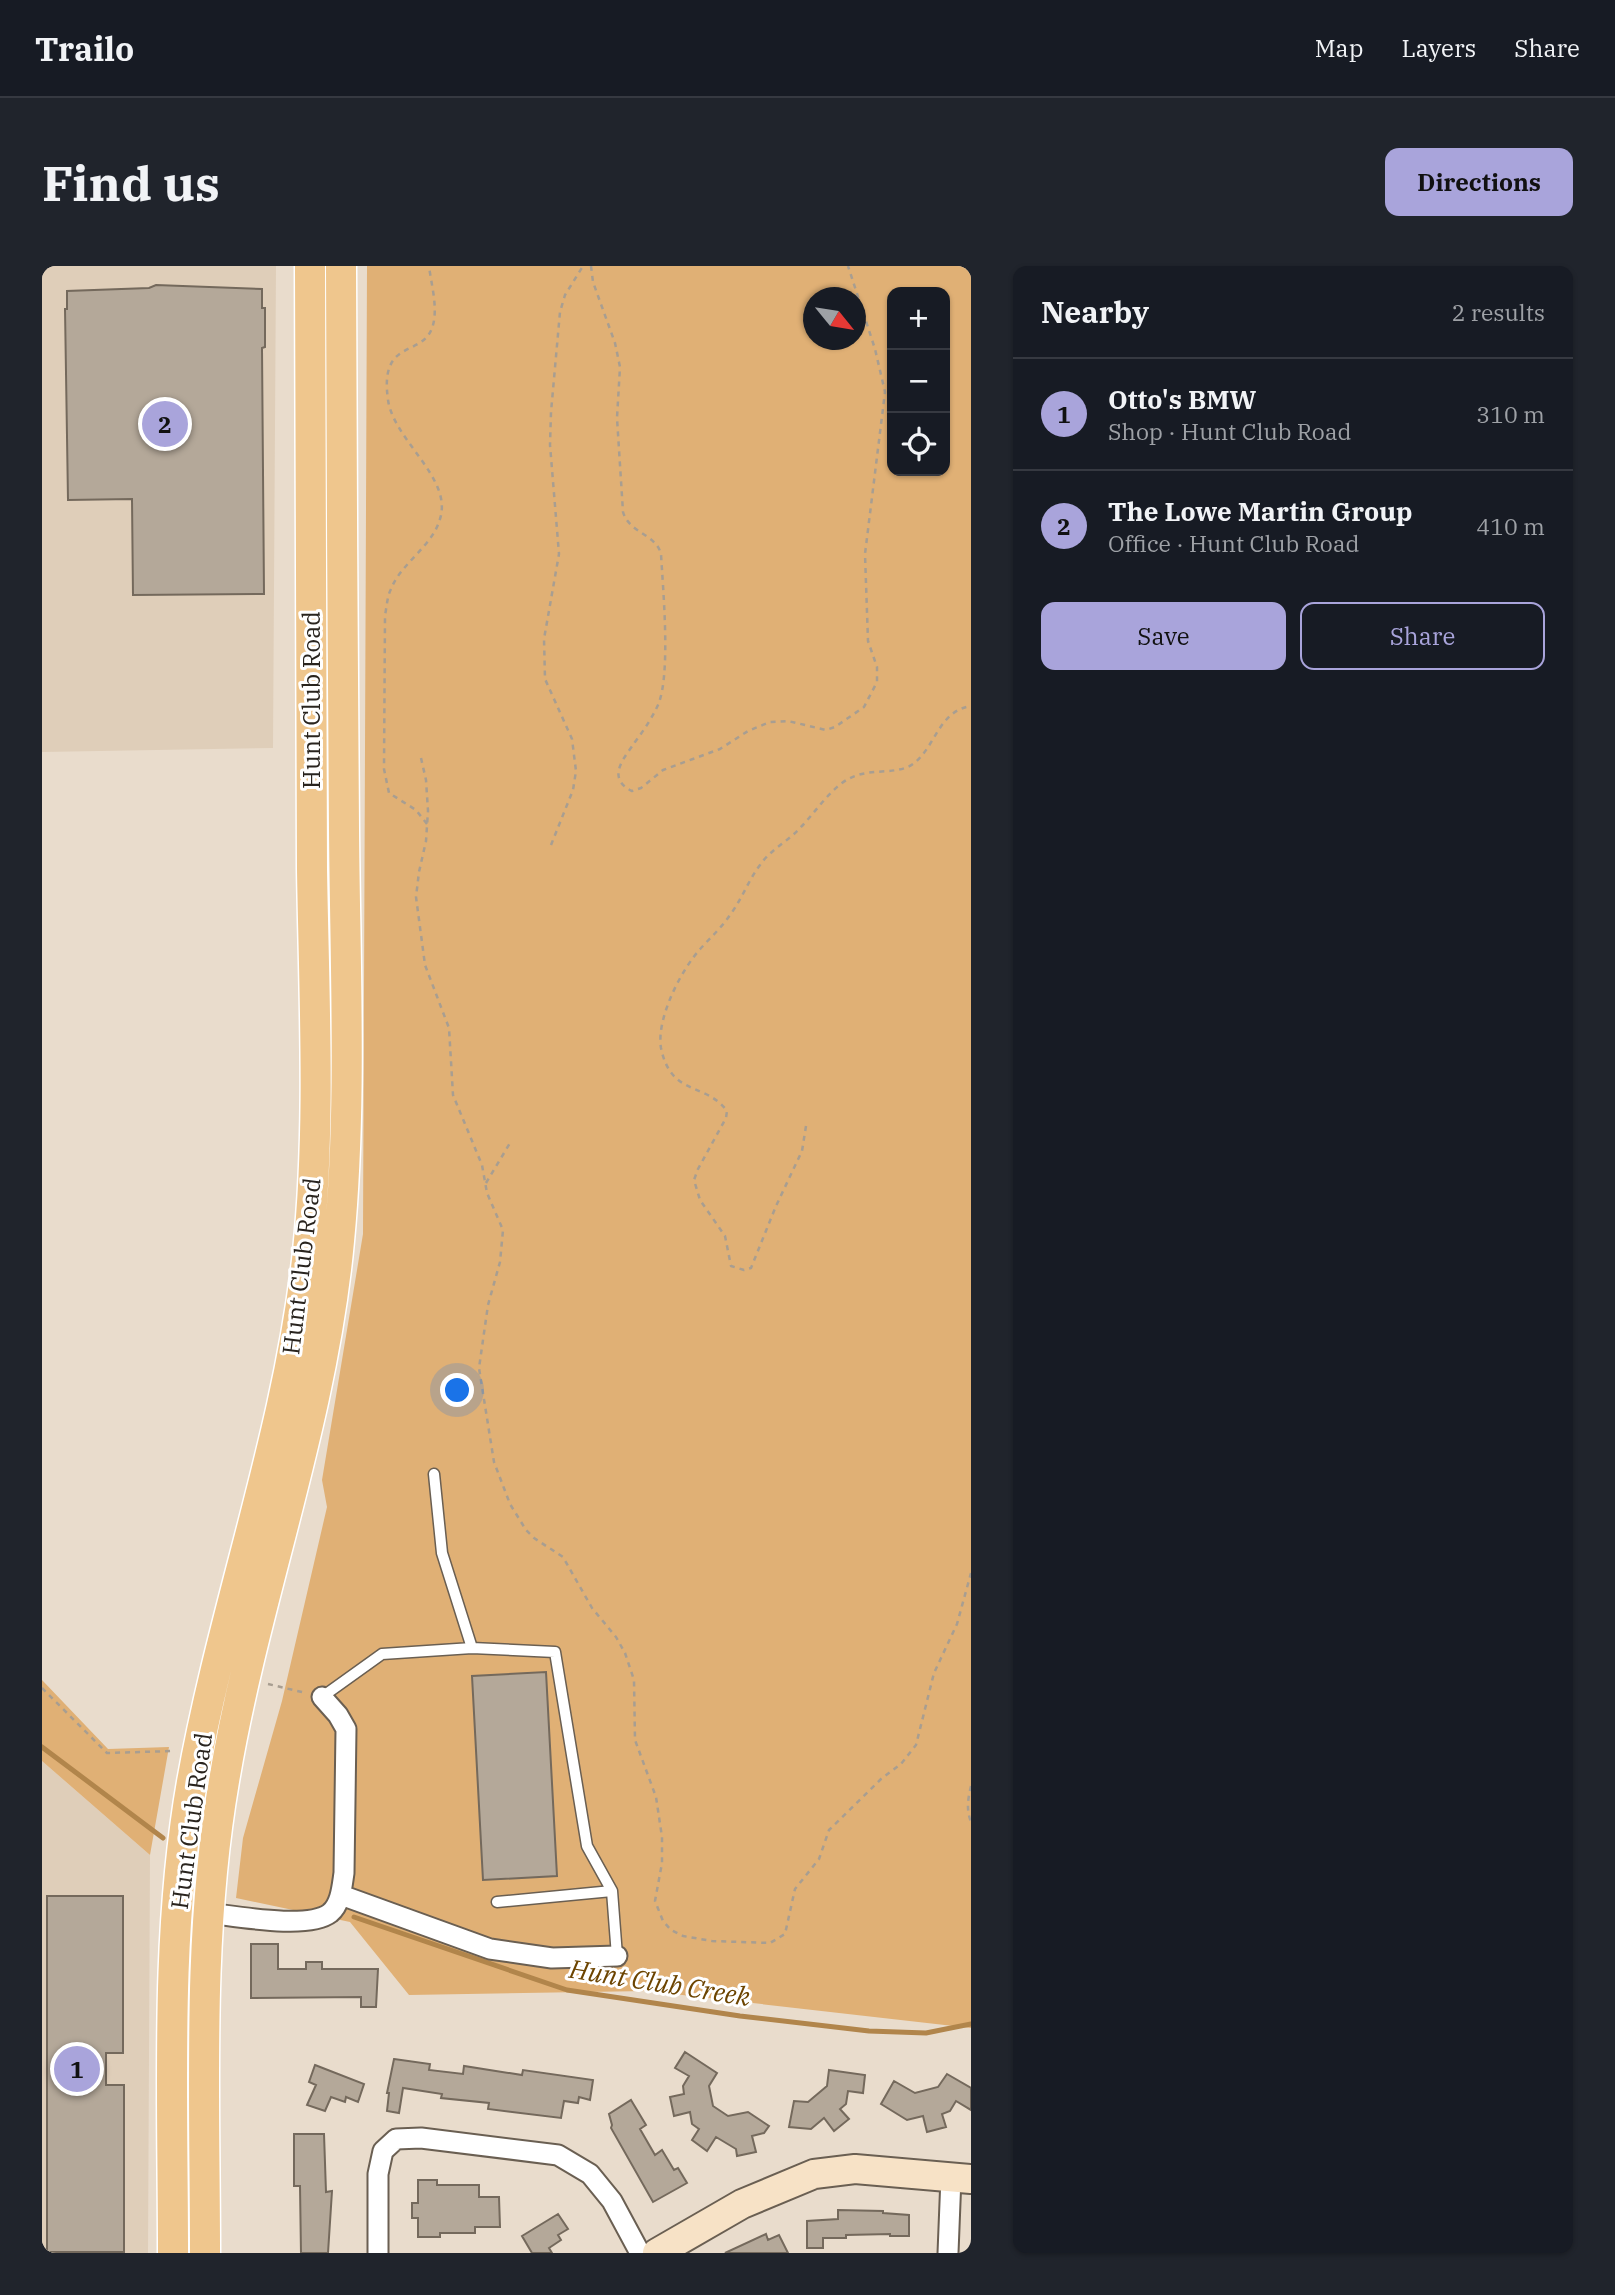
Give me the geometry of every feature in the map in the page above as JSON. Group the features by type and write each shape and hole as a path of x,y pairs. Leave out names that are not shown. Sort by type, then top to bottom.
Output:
{"main road":[{"name":"Hunt Club Road","path":"173,2253 175,1941 181,1849 197,1757 288,1372 302,1297 312,1208 315,998 312,869 310,266"},
{"name":"Hunt Club Road","path":"205,2253 205,2039 208,1913 213,1850 231,1739 319,1381 339,1242 345,1122 346,997 341,266"}],"street":[{"path":"208,1913 318,1920 332,1912 341,1895 344,1873 346,1729 322,1697"},
{"path":"341,1895 490,1949 552,1958 617,1956"},
{"path":"378,2253 378,2174 383,2151 396,2139 421,2138 558,2155 590,2174 612,2201 640,2253"},
{"path":"657,2253 742,2204 814,2174 855,2169 961,2178 948,2253"}],"lane":[{"path":"434,1474 442,1553 472,1648"},
{"path":"322,1697 382,1654 472,1648 555,1653 587,1846 612,1891 617,1956"},
{"path":"497,1902 612,1891"}],"path":[{"path":"427,824 416,810 389,793 384,769 384,745 385,615 388,599 391,587 428,540 440,520 442,507 442,495 398,428 388,400 388,370 393,360 398,353 422,341 433,327 429,266"},
{"path":"551,845 573,790 576,755 572,739 545,679 544,639 559,554 550,445 551,412 559,312 565,295 583,266"},
{"path":"591,266 593,282 615,343 620,367 617,418 623,512 629,525 655,542 661,554 664,688 649,722 621,762 620,778 625,787 632,791 641,788 663,770 720,749 748,731 770,722 788,721 826,730 835,727 864,707 877,682 877,667 867,641 865,554 885,393 876,349 848,266"},
{"path":"806,1126 802,1151 751,1268 744,1270 731,1266 725,1236 700,1200 694,1180 726,1118 727,1111 715,1100 682,1084 668,1068 660,1041 670,1000 689,964 729,917 762,861 796,832 828,796 859,773 901,769 914,763 948,716 956,710 971,706"},
{"path":"421,758 426,780 427,824 416,897 425,965 449,1028 453,1095 473,1141 487,1193 503,1230 479,1368 494,1462 510,1504 526,1530 563,1557 586,1599 625,1653 634,1680 635,1740 656,1797 662,1837 662,1863 655,1901 663,1921 671,1930 684,1936 712,1941 771,1943 785,1934 795,1889 819,1859 829,1830 881,1779 901,1764 916,1745 932,1679 957,1624 971,1573"},
{"path":"486,1183 510,1143"},
{"path":"266,1683 322,1697"},
{"path":"42,1688 107,1753 171,1750 197,1757"},
{"path":"971,1786 967,1813 971,1822"}],"shaded area":[{"path":"42,266 276,266 273,748 42,752"},
{"path":"367,266 971,266 971,2028 647,1991 409,1995 350,1922 236,1898 243,1838 282,1701 327,1507 322,1480 363,1234"},
{"path":"42,1680 108,1749 169,1747 150,1855 42,1761"},
{"path":"42,1761 150,1855 148,2253 42,2253"}],"building":[{"path":"156,285 262,289 262,308 265,308 265,347 262,348 264,594 133,595 132,499 68,500 67,291 149,288"},
{"path":"546,1672 557,1876 483,1880 472,1676"},
{"path":"47,1896 123,1896 123,2053 106,2053 106,2085 124,2085 124,2252 47,2252"},
{"path":"251,1944 278,1944 278,1969 306,1969 306,1962 322,1962 322,1969 378,1969 376,2007 361,2007 361,1997 251,1998"},
{"path":"685,2052 717,2073 709,2086 713,2106 728,2116 748,2112 769,2126 764,2133 752,2136 756,2152 737,2156 736,2149 716,2137 707,2151 692,2140 699,2129 692,2124 690,2112 674,2116 670,2097 684,2094 683,2086 689,2076 675,2068"},
{"path":"394,2059 430,2064 429,2070 463,2074 464,2066 522,2075 523,2070 593,2080 590,2100 579,2097 578,2103 564,2101 561,2118 488,2109 489,2103 441,2098 442,2094 403,2088 399,2113 387,2111 387,2093"},
{"path":"315,2065 364,2084 358,2102 346,2097 345,2102 331,2097 325,2111 307,2105 316,2085 309,2082"},
{"path":"829,2070 865,2075 863,2093 848,2091 846,2104 840,2109 849,2119 834,2131 824,2118 811,2129 789,2127 794,2101 808,2102 827,2086"},
{"path":"947,2074 971,2088 971,2110 956,2101 950,2111 942,2114 946,2127 927,2132 923,2116 907,2120 881,2104 894,2081 915,2093 938,2087"},
{"path":"631,2100 646,2125 640,2129 655,2155 662,2150 674,2170 678,2168 687,2183 653,2202 611,2128 609,2114"},
{"path":"294,2134 324,2134 326,2192 332,2191 328,2253 301,2253 300,2186 294,2186"},
{"path":"418,2180 437,2180 437,2185 479,2185 479,2197 499,2197 500,2227 475,2227 475,2233 440,2233 440,2237 418,2237 418,2218 412,2218 412,2203 418,2203"},
{"path":"838,2210 883,2211 909,2215 909,2236 846,2235 846,2238 823,2238 823,2248 807,2248 807,2221 838,2219"},
{"path":"558,2214 568,2229 558,2235 561,2240 549,2248 552,2253 532,2253 522,2236"},
{"path":"766,2234 768,2240 779,2235 788,2253 725,2253"}],"waterway":[{"name":"Hunt Club Creek","path":"42,1747 163,1838"},
{"name":"Hunt Club Creek","path":"354,1917 567,1990 740,2016 869,2031 926,2033 971,2024"}],"place":[{"name":"The Lowe Martin Group","path":"165,424"},
{"name":"Otto's BMW","path":"77,2069"}]}
